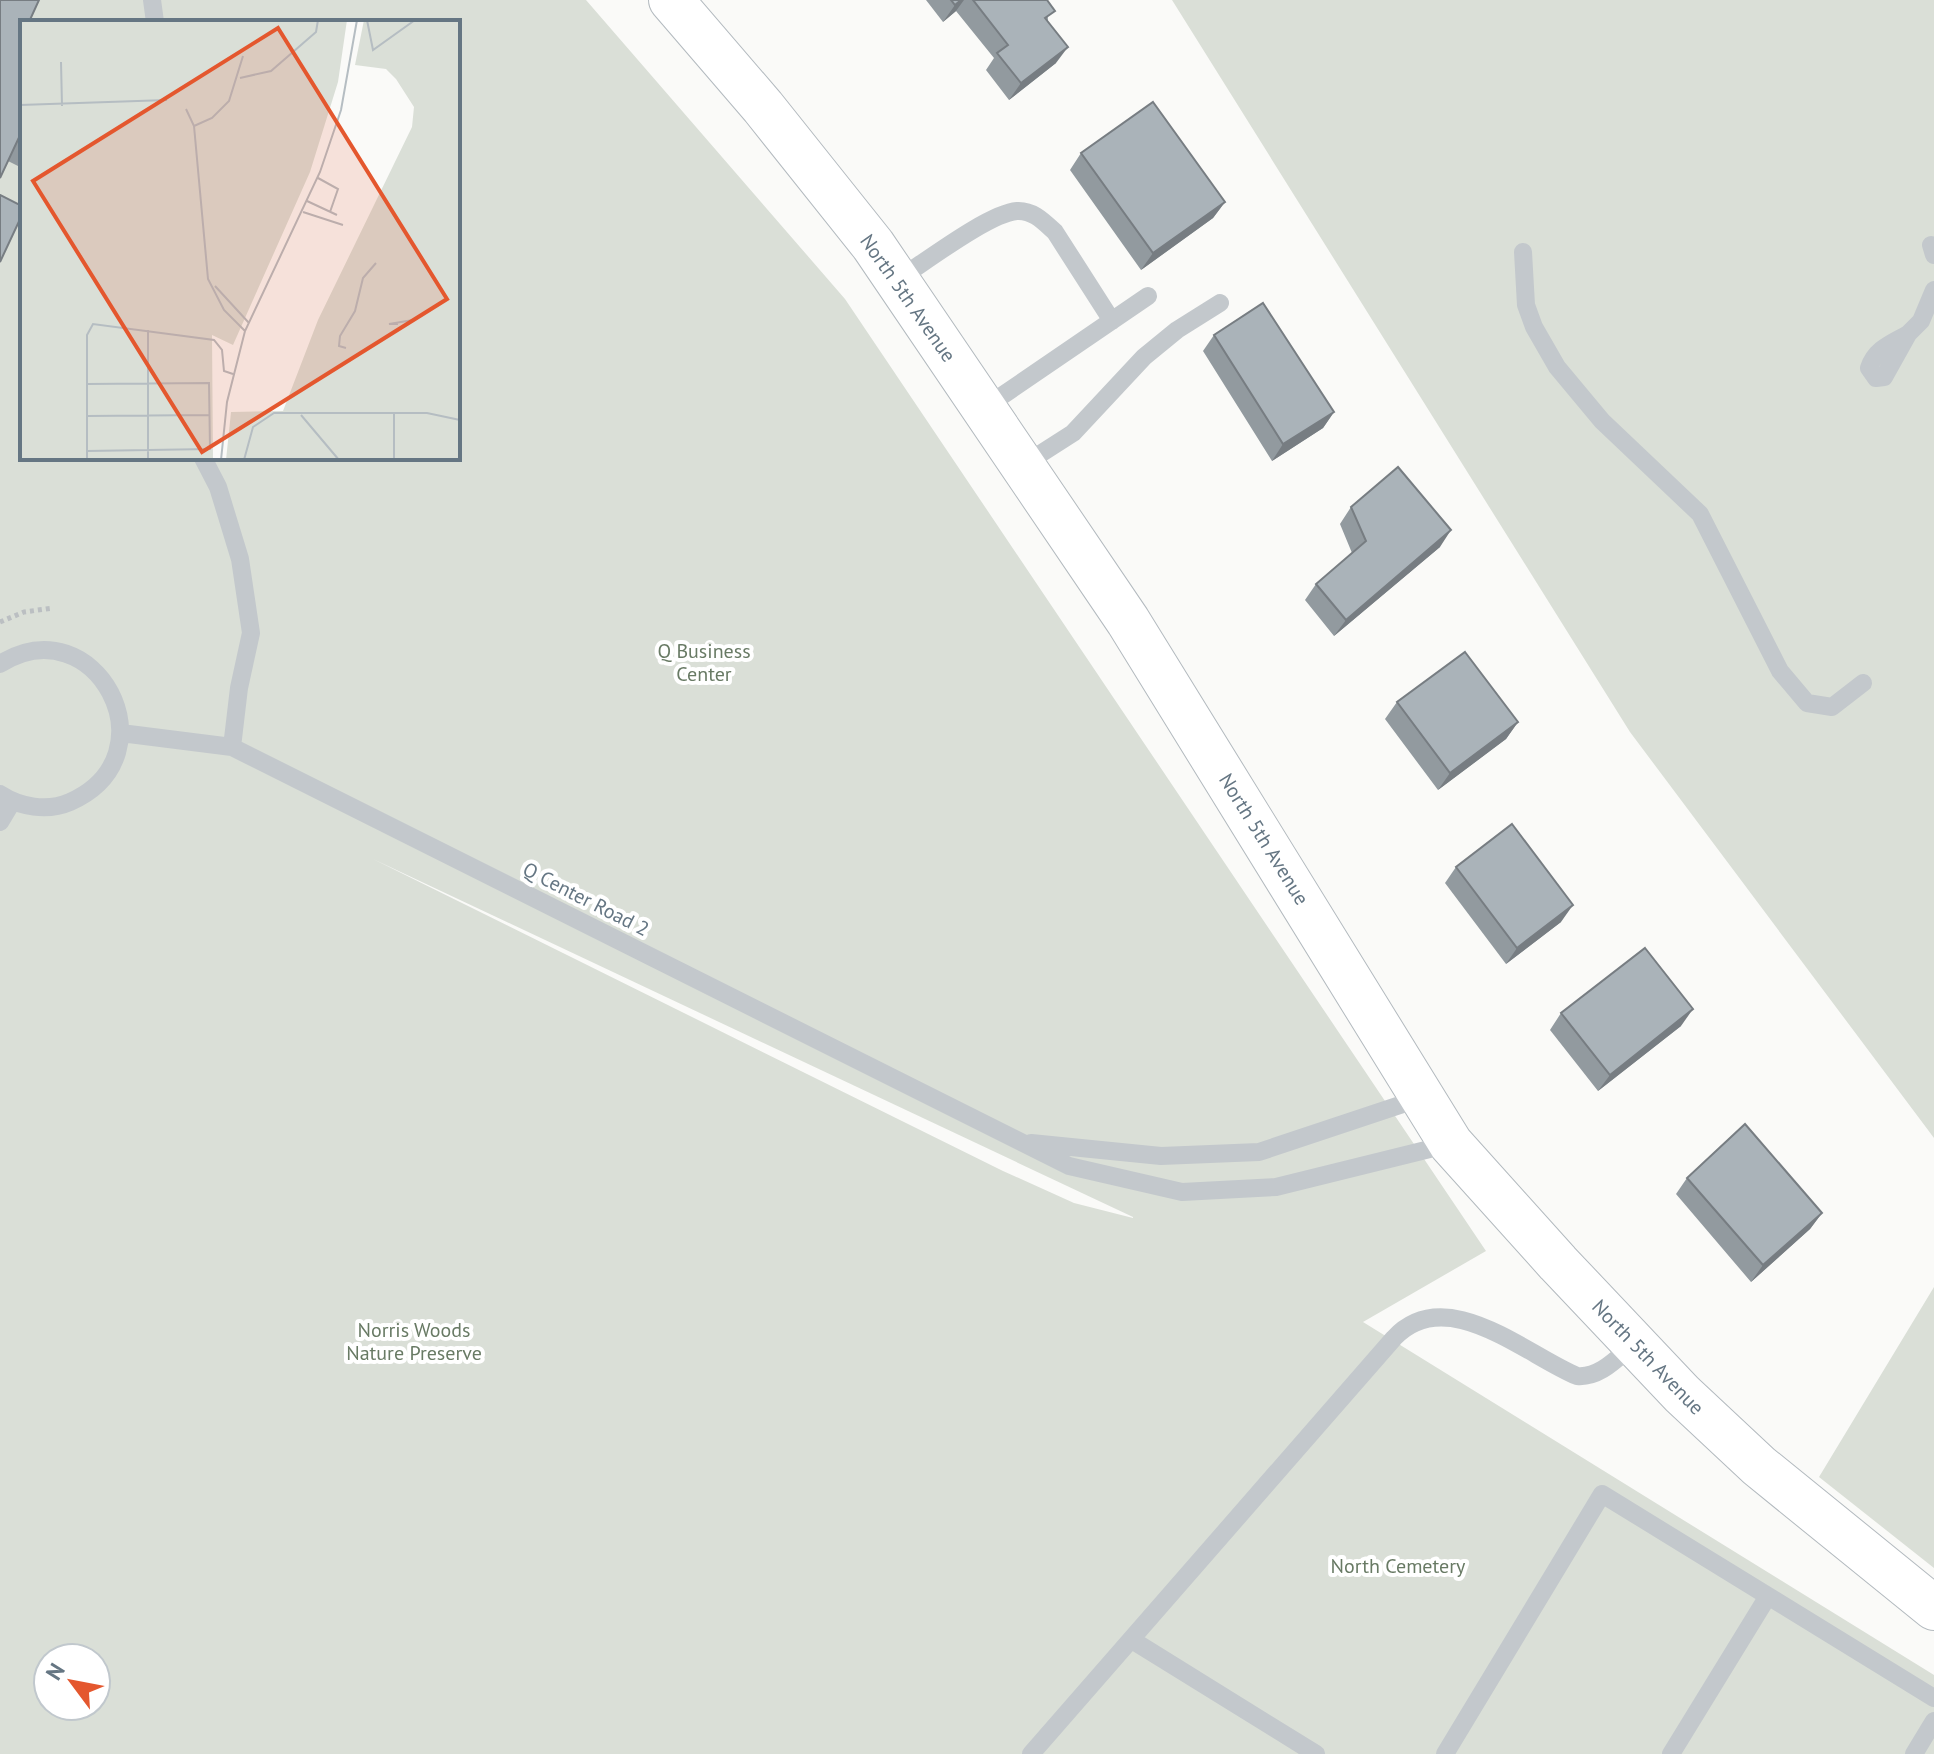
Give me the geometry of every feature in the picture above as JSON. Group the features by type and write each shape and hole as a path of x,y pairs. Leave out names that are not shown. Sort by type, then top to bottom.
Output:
{"main road":[{"name":"North 5th Avenue","path":"671,0 786,135 897,280 1136,634 1451,1144 1682,1394 1759,1466 1934,1608"}],"lane":[{"path":"152,0 155,20"},
{"path":"897,280 975,230 1002,215 1018,211 1042,219 1055,232 1112,321"},
{"path":"1523,252 1526,305 1534,327 1557,367 1602,421 1700,514 1780,671 1807,703 1832,707 1863,683"},
{"path":"1908,334 1921,321 1934,290"},
{"path":"984,408 1148,296"},
{"path":"1023,465 1073,433 1144,357 1177,330 1220,303"},
{"path":"204,460 218,487 240,559 251,633 239,688 232,747"},
{"path":"0,664 13,656 38,651 65,654 88,665 107,683 118,707 121,733 116,758 103,779 84,796 61,806 36,808 6,798 0,822"},
{"name":"Q Center Road 2","path":"121,733 232,747 1069,1166 1182,1192 1276,1187 1451,1144"},
{"path":"1021,1142 1161,1156 1259,1152 1421,1098"},
{"path":"1031,1754 1394,1338 1413,1323 1442,1319 1482,1325 1577,1376 1587,1377 1598,1373 1634,1344"},
{"path":"1445,1754 1602,1494 1934,1698"},
{"path":"1671,1754 1768,1596"},
{"path":"1132,1640 1316,1754"},
{"path":"1914,1754 1934,1721"}],"path":[{"path":"0,622 24,612 53,608"}],"green space":[{"path":"0,0 586,0 845,299 1486,1251 1363,1322 1934,1675 1934,1754 0,1754","holes":["373,859 1133,1217 1074,1203 1003,1171"]},
{"path":"1172,0 1934,0 1934,1138 1630,732"},
{"path":"1934,1287 1934,1568 1819,1477"}],"building":[{"path":"0,0 39,0 30,20 20,20 20,135 0,178"},
{"path":"973,0 1047,0 1055,11 1045,18 1068,47 1021,83 997,53 1008,45"},
{"path":"1153,102 1225,202 1153,253 1081,153"},
{"path":"0,195 20,205 20,219 0,262"},
{"path":"1263,303 1334,412 1283,444 1214,335"},
{"path":"1398,467 1451,530 1346,620 1316,584 1366,541 1351,507"},
{"path":"1465,652 1518,722 1450,773 1397,702"},
{"path":"1512,824 1573,905 1517,948 1456,867"},
{"path":"1645,948 1693,1009 1610,1075 1561,1013"},
{"path":"1745,1124 1822,1213 1763,1265 1687,1178"}],"park label":[{"name":"Q Business Center","path":"704,662"},
{"name":"Norris Woods Nature Preserve","path":"414,1342"},
{"name":"North Cemetery","path":"1398,1566"}]}
